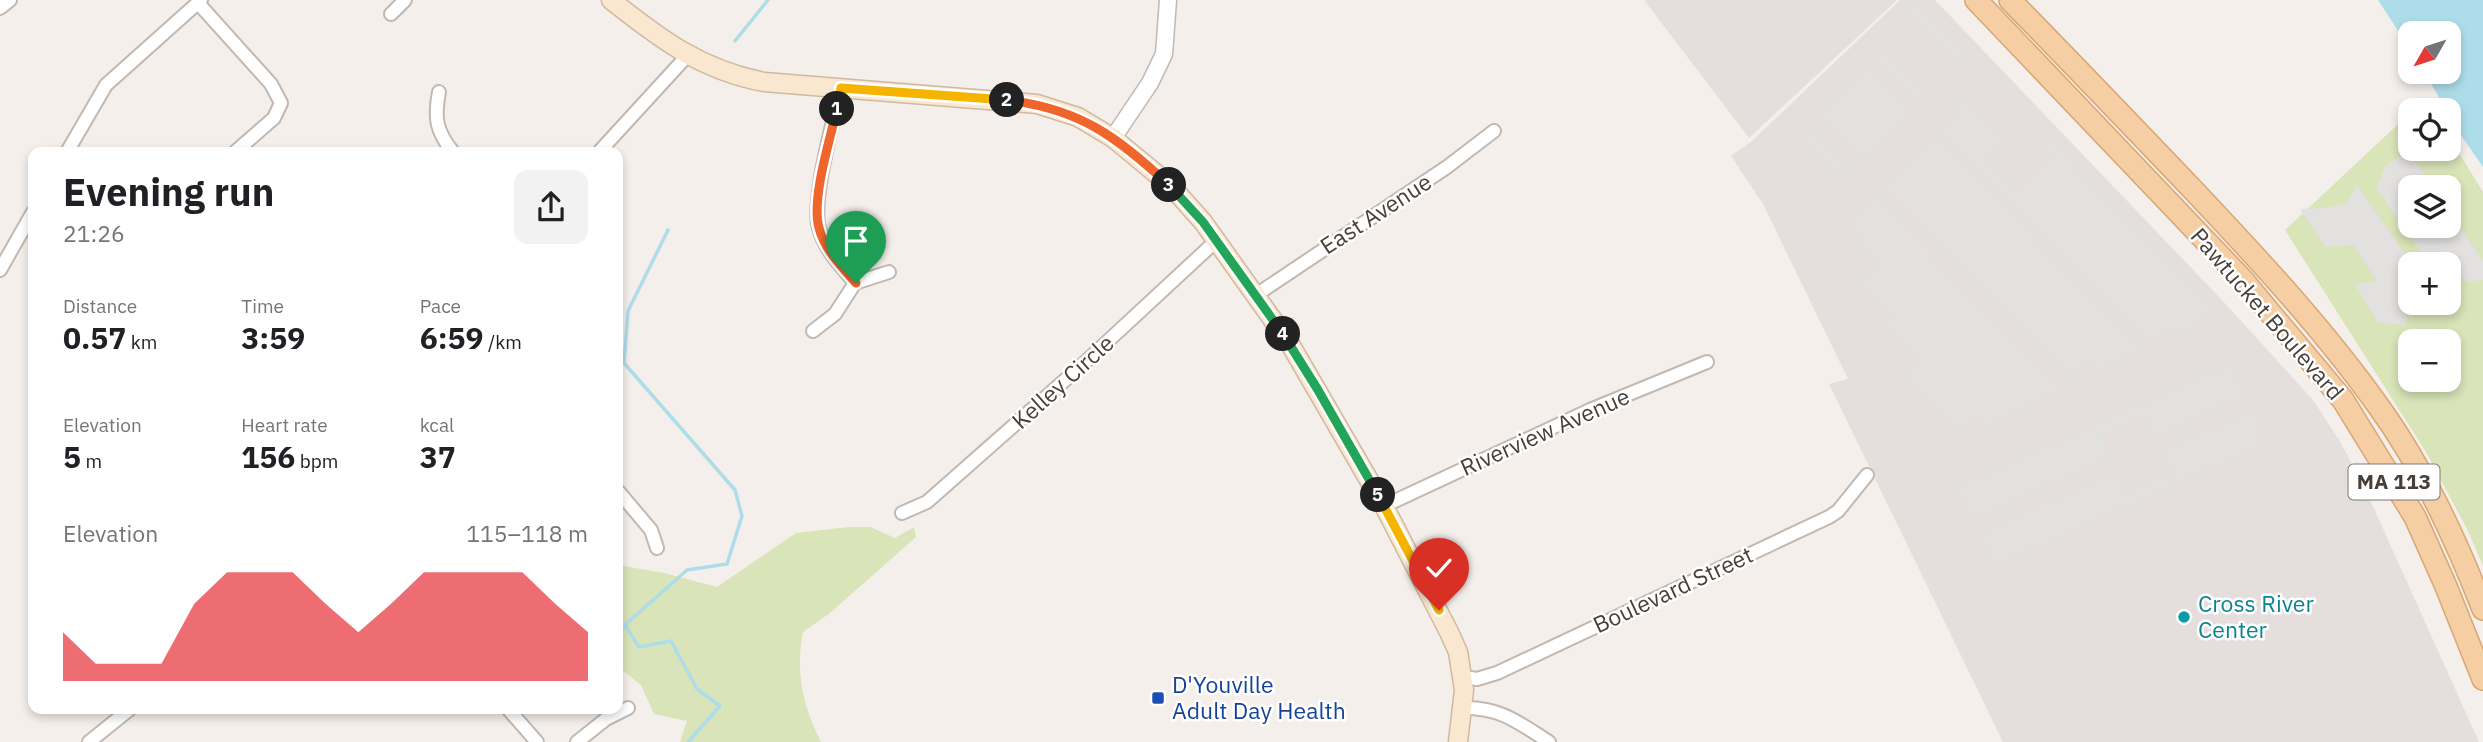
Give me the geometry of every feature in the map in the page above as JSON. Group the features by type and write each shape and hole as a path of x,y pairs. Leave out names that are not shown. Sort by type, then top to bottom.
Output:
{"main road":[{"path":"611,0 655,36 687,56 747,79 1037,104 1078,117 1113,138 1171,186 1217,240 1305,368 1384,506 1458,652 1463,677 1464,709 1458,742"},
{"name":"Pawtucket Boulevard","path":"1976,0 2242,279 2343,400 2415,517 2483,678"},
{"name":"Pawtucket Boulevard","path":"2010,0 2252,253 2293,299 2380,408 2422,478 2483,609"}],"street":[{"path":"0,8 10,0"},
{"path":"391,14 405,0"},
{"path":"1113,138 1150,83 1164,54 1168,0"},
{"path":"70,147 106,85 200,1 271,84 281,103 274,118 241,147"},
{"path":"604,147 687,56"},
{"path":"841,88 817,202 819,229 833,255 856,283"},
{"path":"439,92 435,114 442,138 449,147"},
{"name":"East Avenue","path":"1256,295 1447,167 1494,131"},
{"path":"0,270 28,221"},
{"name":"Kelley Circle","path":"902,513 927,502 1081,366 1217,240"},
{"path":"813,331 835,313 856,283 889,272"},
{"name":"Riverview Avenue","path":"1384,506 1590,410 1707,362"},
{"name":"Boulevard Street","path":"1463,677 1477,679 1497,673 1829,517 1838,511 1867,475"},
{"path":"623,497 650,530 657,548"},
{"path":"623,710 628,708"},
{"path":"1464,709 1481,708 1494,711 1549,742"},
{"path":"89,742 124,714"},
{"path":"512,714 537,742"},
{"path":"578,742 616,714"}],"shaded area":[{"path":"1644,0 1897,0 1749,138"},
{"path":"1900,0 1935,0 2221,299 2313,400 2362,482 2479,742 2003,742 1829,384 1848,379 1763,204 1731,156 1752,141"},
{"path":"1912,0 1967,57 1960,64 1905,6"},
{"path":"1885,54 1925,96 1917,103 1877,62"},
{"path":"1869,70 1909,113 1861,158 1820,116"},
{"path":"1961,99 2001,140 1984,158 2018,193 2053,160 2041,147 2048,140 2213,311 2206,318 2201,314 2184,331 2180,327 2173,334 2166,327 2149,344 1943,130 1960,114 1954,107"},
{"path":"1810,127 1850,169 1841,177 1801,135"},
{"path":"1936,137 2138,347 2131,355 2127,352 2110,368 2107,364 2100,371 2089,361 2072,377 1886,185"},
{"path":"2398,158 2398,161 2415,161 2425,175 2398,175 2398,220 2376,188 2386,165"},
{"path":"2357,185 2404,252 2398,252 2398,315 2407,315 2405,325 2378,323 2355,284 2377,281 2353,245 2325,247 2300,209 2328,208 2347,203"},
{"path":"1874,197 2057,386 2050,394 2045,390 2029,406 2025,403 2018,410 2014,406 1997,423 1993,419 1986,426 1975,415 1958,432 1904,377 1922,359 1885,322 1892,315 1861,283 1879,266 1859,245 1866,238 1849,221"},
{"path":"2461,229 2483,260 2483,280 2466,282 2461,275 2461,252 2421,252 2411,238 2461,238"},
{"path":"2230,365 2244,395 2156,435 2146,414 2101,434 2110,457 1973,518 1959,487"},
{"path":"2252,412 2263,443 1995,565 1980,534 2116,473 2126,495 2174,473 2164,451"}],"green space":[{"path":"2398,124 2398,161 2461,161 2461,156 2483,192 2483,566 2468,531 2426,452 2285,230"},
{"path":"870,527 895,538 914,527 916,537 830,613 803,632 800,661 802,689 809,716 821,742 680,742 687,721 654,714 641,685 623,671 623,566 717,587 796,533"}],"water":[{"path":"2378,0 2483,0 2483,167 2461,135 2461,98 2439,98 2431,84 2461,84 2461,21 2398,21 2398,31"}],"waterway":[{"path":"735,41 768,0"},
{"path":"668,230 628,311 624,363 735,490 742,516 727,564 687,570 625,625 639,647 671,641 697,689 720,706 688,742"}],"place":[{"name":"Cross River Center","path":"2184,617"},
{"name":"D'Youville Adult Day Health","path":"1158,698"}],"route":[{"path":"856,283 833,255 819,229 817,202 841,88 1037,104 1078,117 1113,138 1158,174 1189,205 1217,240 1305,368 1384,506 1439,610"}]}
